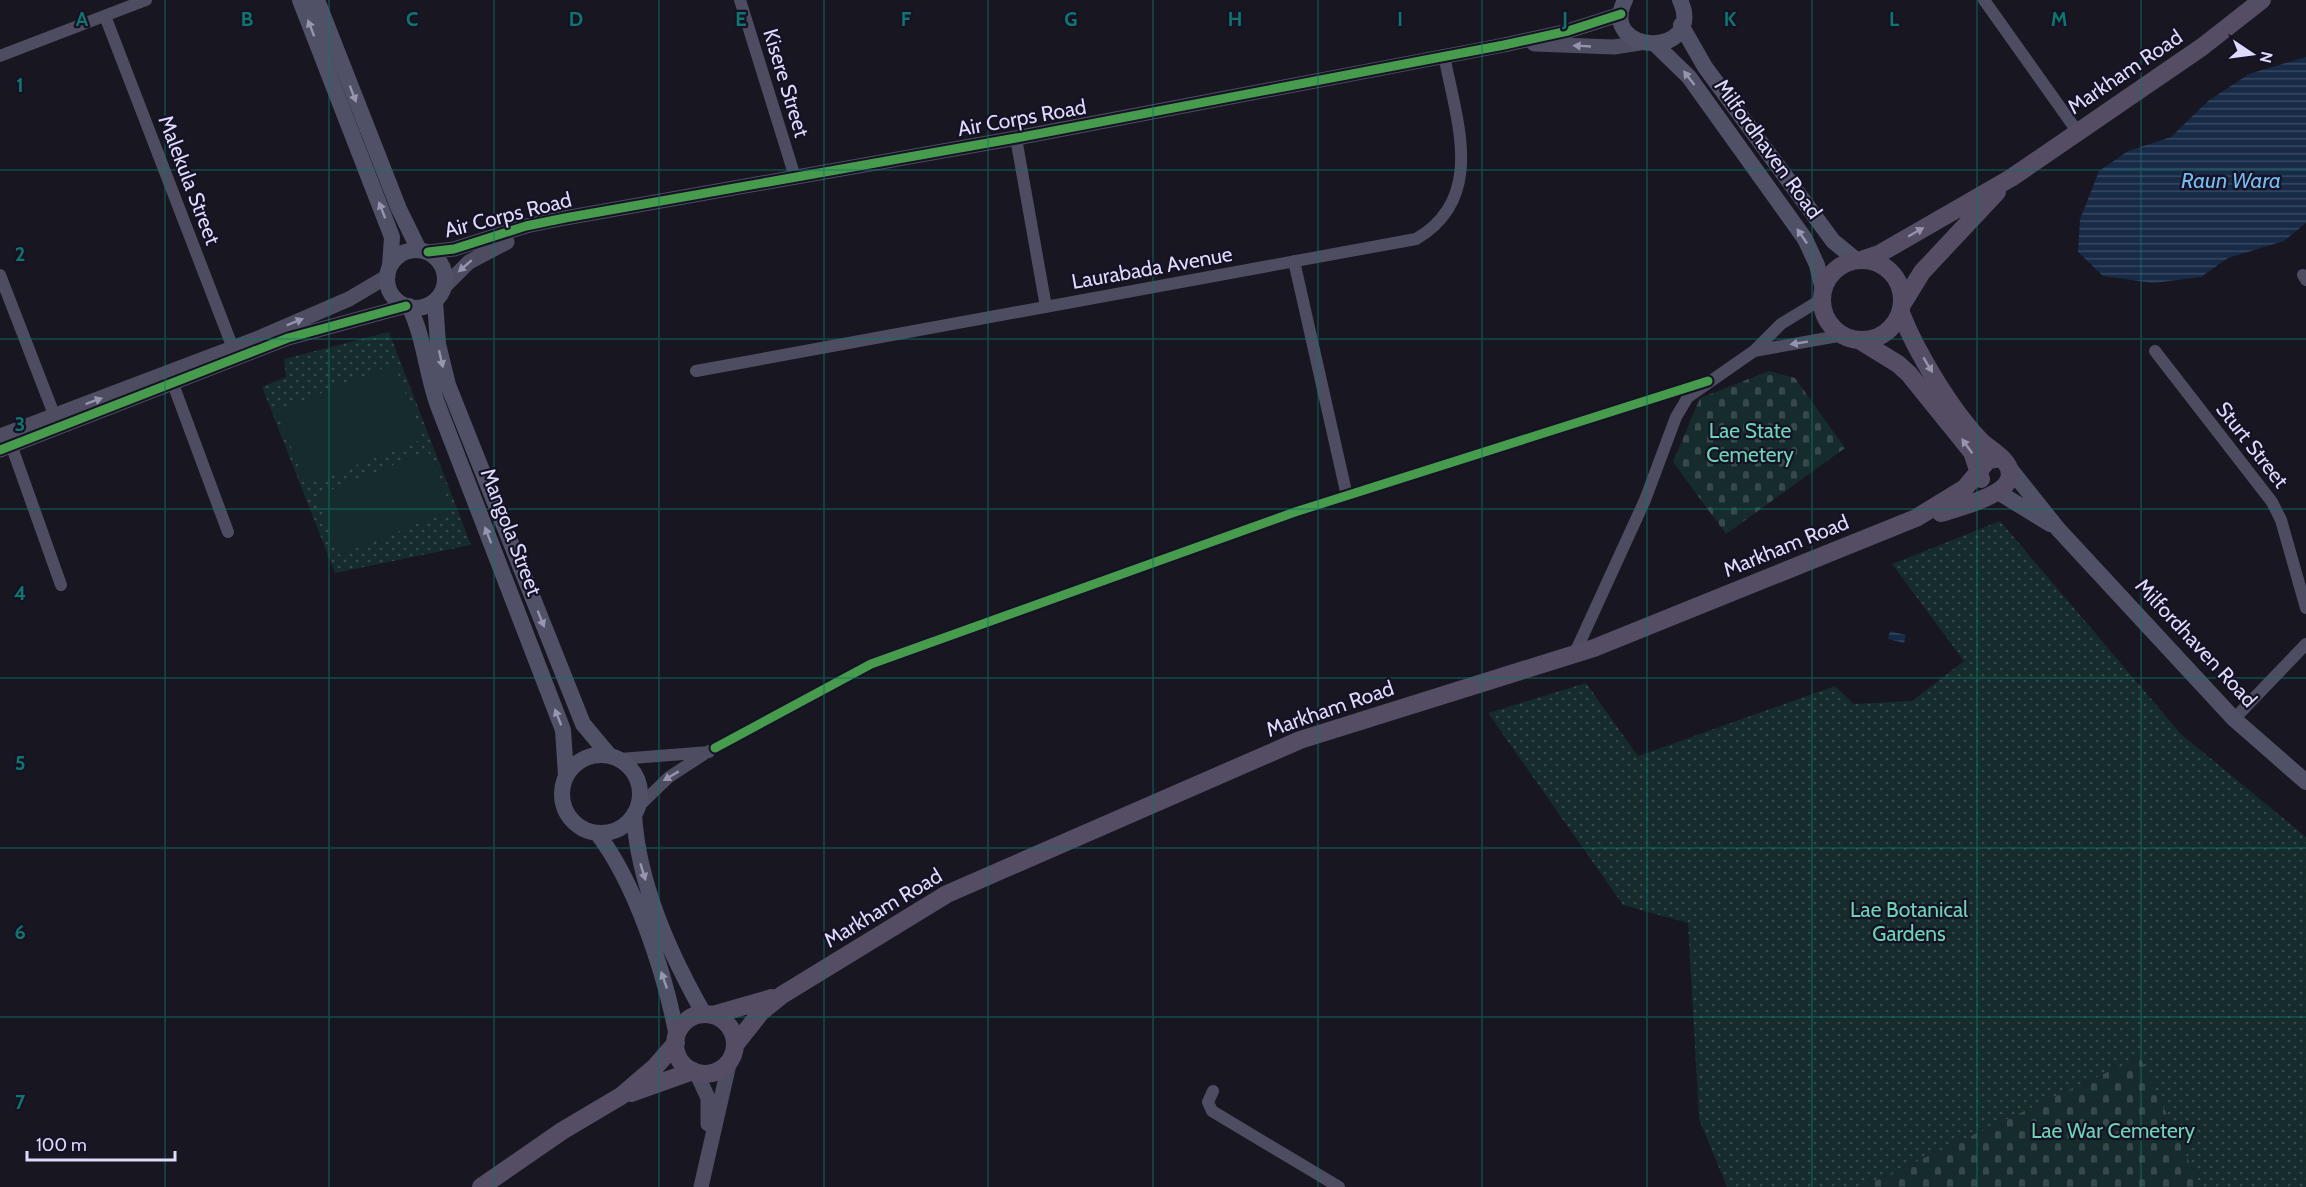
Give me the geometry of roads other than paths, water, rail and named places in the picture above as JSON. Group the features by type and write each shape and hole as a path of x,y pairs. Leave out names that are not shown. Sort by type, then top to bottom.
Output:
{"main road":[{"path":"300,0 392,237 389,271 394,297 408,306 418,307 439,294 445,278 441,263 424,251 399,209 316,0"},
{"name":"Markham Road","path":"1860,259 1879,254 2011,178 2202,47 2262,0"},
{"name":"Milfordhaven Road","path":"1623,4 1623,26 1630,36 1648,44 1689,77 1805,239 1817,265 1823,295"},
{"path":"1648,44 1671,39 1683,9"},
{"name":"Milfordhaven Road","path":"1683,9 1705,67 1829,235 1860,259"},
{"name":"Markham Road","path":"1902,308 1922,272 2011,178"},
{"path":"389,271 402,253 424,251"},
{"path":"1860,259 1877,262 1892,273 1902,290 1902,308 1894,325 1884,334 1872,339 1851,338 1827,320 1823,295 1833,272 1843,264 1860,259"},
{"name":"Mangola Street","path":"439,294 438,345 447,385 583,724 590,736 615,757"},
{"name":"Mangola Street","path":"408,306 419,330 427,371 437,403 563,730 566,775"},
{"name":"Milfordhaven Road","path":"1902,308 1941,386 1981,441 2004,462 2058,529 2234,719 2306,782"},
{"name":"Milfordhaven Road","path":"1851,338 1898,364 1909,374 1972,452 1985,484 2058,529"},
{"name":"Markham Road","path":"733,1053 761,1012 782,995 947,894 1300,740 1574,655 1916,518 1953,498 1971,483 1988,460 2004,462"},
{"path":"1998,492 2009,481 2004,462"},
{"name":"Markham Road","path":"1916,518 1943,512 1998,492"},
{"path":"621,1096 695,1072 715,1072 733,1053 732,1029 709,1014 681,970 647,885 637,848 636,811 640,796 635,775 615,757 599,754 580,760 566,775 561,790 565,811 579,827 597,833 618,829 636,811"},
{"path":"597,833 614,856 665,981 680,1060 695,1072"},
{"name":"Markham Road","path":"709,1014 782,995"},
{"path":"481,1187 562,1131 621,1096 656,1066 690,1018 709,1014"}],"street":[{"path":"0,56 146,0"},
{"name":"Kisere Street","path":"740,0 795,177"},
{"path":"1984,0 2078,131"},
{"name":"Air Corps Road","path":"424,251 454,249 526,226 1016,138 1504,45 1568,31 1623,4"},
{"name":"Malekula Street","path":"105,16 235,353"},
{"name":"Air Corps Road","path":"1504,45 1614,47 1648,44"},
{"name":"Laurabada Avenue","path":"696,371 1416,239 1429,231 1441,219 1456,196 1462,172 1460,143 1444,55"},
{"path":"1016,138 1046,307"},
{"name":"Air Corps Road","path":"439,294 469,262 482,253 554,221"},
{"path":"1294,261 1347,496"},
{"path":"61,585 5,441 235,353 327,309 389,271"},
{"path":"0,275 57,422"},
{"path":"1574,655 1645,500 1676,417 1688,397 1754,351 1781,324 1823,295"},
{"path":"235,353 408,306"},
{"path":"1754,351 1851,338"},
{"name":"Sturt Street","path":"2155,351 2272,502 2281,519 2306,608"},
{"path":"171,379 228,532"},
{"path":"715,748 871,664 1347,496 1708,381"},
{"path":"2234,719 2306,644"},
{"path":"615,757 709,752 669,777 636,811"},
{"path":"701,1187 733,1053"},
{"path":"695,1072 709,1104 704,1169"},
{"path":"1213,1090 1208,1102 1212,1111 1339,1187"}],"water":[{"name":"Raun Wara","path":"2306,57 2306,223 2284,241 2228,258 2201,277 2153,283 2103,276 2078,252 2080,219 2099,171 2128,151 2171,137 2208,101 2249,74"},
{"path":"1890,631 1906,635 1904,643 1888,639"}],"park label":[{"name":"Lae State Cemetery","path":"1750,443"},
{"name":"Lae Botanical Gardens","path":"1909,922"},
{"name":"Lae War Cemetery","path":"2113,1131"}]}
